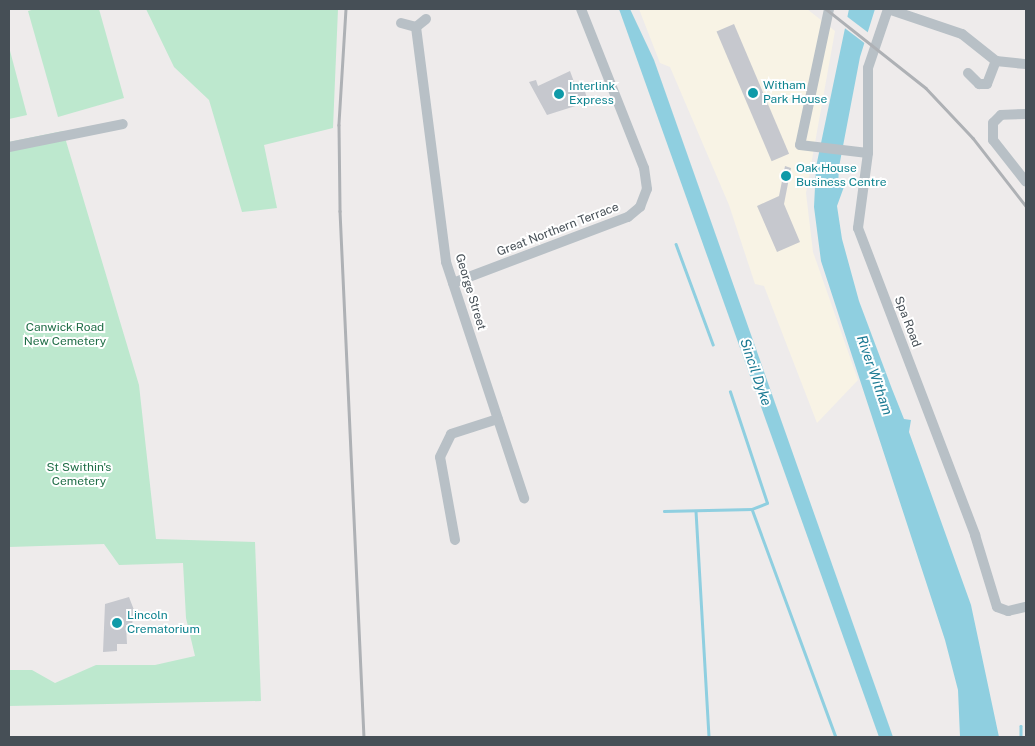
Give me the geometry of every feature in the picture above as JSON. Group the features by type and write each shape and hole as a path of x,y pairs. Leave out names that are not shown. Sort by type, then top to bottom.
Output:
{"street":[{"name":"Great Northern Terrace","path":"453,283 628,218 640,207 647,189 644,168 581,9"},
{"path":"829,9 800,145 849,154 868,153"},
{"path":"888,9 962,34 996,61 1026,64"},
{"name":"Spa Road","path":"888,9 868,68 868,153 858,228 975,534 997,607 1008,611 1026,607"},
{"path":"401,23 416,27 426,19"},
{"name":"George Street","path":"416,27 446,262 524,498"},
{"path":"968,74 979,84 987,84 996,61"},
{"path":"1026,114 1001,116 993,123 993,140 1026,182"},
{"path":"9,147 122,124"},
{"path":"455,540 440,457 451,434 498,419"}],"shaded area":[{"path":"639,9 807,9 835,31 806,193 813,252 858,380 817,423 764,286 755,284 729,205 670,67 660,63"}],"green space":[{"path":"35,9 99,9 124,98 58,117 28,11"},
{"path":"146,9 338,9 333,128 264,145 277,208 242,212 209,100 174,67"},
{"path":"9,47 27,115 9,119"},
{"path":"63,131 139,385 156,539 255,542 261,701 9,706 9,670 32,670 55,683 96,665 155,665 195,656 186,618 183,563 119,565 104,544 9,547 9,142"}],"water":[{"name":"Sincil Dyke","path":"619,9 630,9 654,60 893,737 879,737"},
{"name":"River Witham","path":"849,9 875,9 860,57 839,167 838,186 845,184 837,206 842,239 859,301 892,389 904,419 911,420 909,432 971,605 999,737 960,737 958,690 945,640 821,261 814,207 816,167"}],"pier":[{"path":"845,15 870,34 867,45 842,26"}],"building":[{"name":"Witham Park House","path":"734,24 789,154 772,161 717,31"},
{"name":"Interlink Express","path":"570,71 577,90 584,88 588,102 547,115 529,82 536,80 538,86"},
{"path":"785,166 791,168 784,204 800,242 777,252 757,206 779,196"},
{"name":"Lincoln Crematorium","path":"129,597 134,610 132,625 126,625 127,644 117,644 117,651 103,652 105,604"}],"waterway":[{"path":"676,244 713,344"},
{"path":"664,511 752,509 767,503 730,392"},
{"path":"752,509 836,737"},
{"path":"696,511 709,737"},
{"path":"1021,726 1021,737"}],"railway":[{"path":"346,9 339,125 340,211 364,737"},
{"path":"826,9 926,88 973,138 1026,206"}],"place":[{"name":"Witham Park House","path":"753,93"},
{"name":"Interlink Express","path":"559,94"},
{"name":"Oak House Business Centre","path":"786,176"},
{"name":"Lincoln Crematorium","path":"117,623"}],"park label":[{"name":"Canwick Road New Cemetery","path":"65,335"},
{"name":"St Swithin's Cemetery","path":"79,475"}]}
